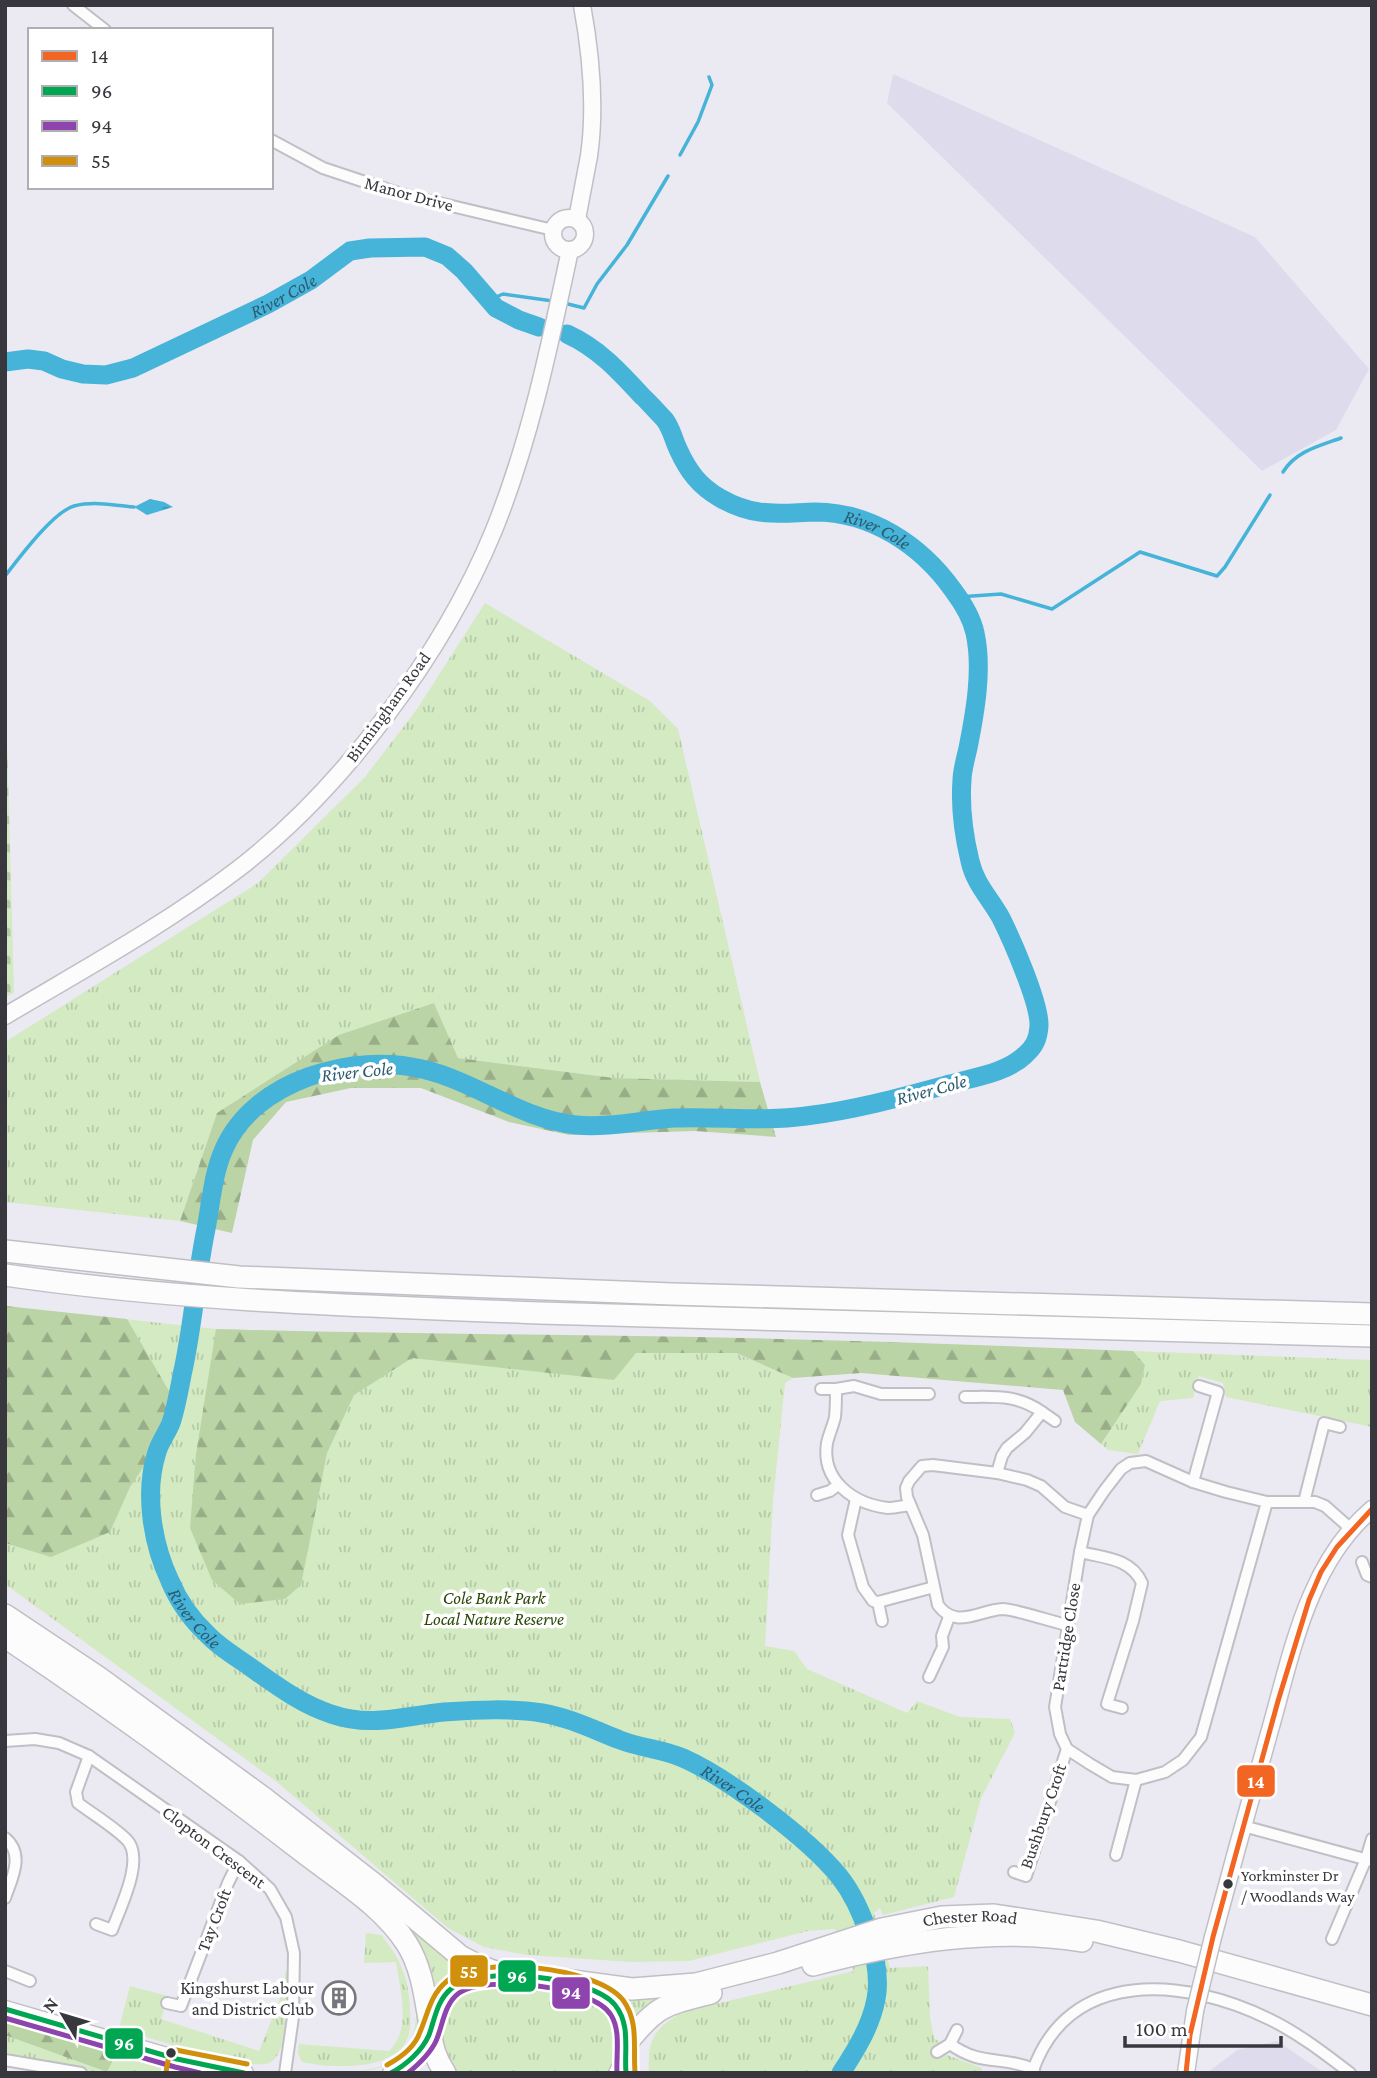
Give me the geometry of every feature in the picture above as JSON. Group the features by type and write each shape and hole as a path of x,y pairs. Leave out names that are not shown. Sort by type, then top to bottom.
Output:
{"highway":[{"path":"5,1251 239,1277 672,1294 1372,1314"},
{"path":"5,1275 235,1300 672,1318 1372,1336"},
{"path":"1225,1308 1318,1301 1372,1301"},
{"path":"5,1615 98,1677 265,1799 374,1884 460,1956 509,1977"},
{"path":"5,1637 127,1721 256,1816 365,1900 390,1924 406,1943 417,1965 434,2053 445,2073"},
{"name":"Chester Road","path":"565,1980 632,1989 695,1984 885,1939 924,1919 994,1915 1096,1931 1179,1951 1372,2005"},
{"name":"Chester Road","path":"885,1939 1016,1936 1071,1939 1121,1948 1372,2013"},
{"name":"Chester Road","path":"624,2064 648,2017 660,2008 831,1953"},
{"path":"430,2029 437,2007 444,1996 464,1979 509,1977 565,1980 597,1992 616,2005 626,2028 624,2064"}],"main road":[{"path":"577,219 589,153 592,98 582,5"},
{"path":"577,219 585,234 581,244 570,250 557,245 553,230 558,221 577,219"},
{"name":"Birmingham Road","path":"5,1016 149,931 239,868 298,816 344,768 383,720 416,672 475,572 494,530 521,455 570,250"},
{"path":"1186,2073 1195,2011 1213,1937 1309,1600 1329,1560 1351,1529 1372,1508"},
{"path":"5,2009 176,2066 244,2073"},
{"path":"391,2073 405,2065 417,2052 430,2029"}],"street":[{"path":"73,5 102,28"},
{"name":"Manor Drive","path":"273,141 323,168 401,194 553,230"},
{"path":"1199,1386 1218,1392 1193,1482 1267,1502 1315,1502 1325,1506 1351,1529"},
{"path":"821,1390 854,1387 881,1394 929,1394"},
{"path":"836,1389 836,1414 827,1443 827,1458 838,1485 856,1499 889,1508 910,1505"},
{"path":"965,1396 1027,1401 1055,1421"},
{"path":"997,1473 1007,1448 1026,1433 1042,1412"},
{"path":"1304,1502 1324,1423 1340,1427"},
{"name":"Partridge Close","path":"1067,1749 1060,1734 1055,1707 1088,1515 1121,1469 1130,1463 1146,1461 1193,1482"},
{"path":"1067,1625 1005,1609 961,1618 949,1617 938,1605 923,1535 906,1488 922,1466 997,1473 1041,1486 1065,1507 1088,1515"},
{"path":"817,1495 838,1485"},
{"path":"856,1499 848,1535 863,1587 873,1601 934,1587"},
{"path":"1067,1749 1112,1777 1136,1780 1165,1772 1183,1760 1201,1737 1267,1502"},
{"path":"1080,1552 1127,1563 1135,1569 1142,1583 1107,1704 1122,1708"},
{"path":"1362,1562 1367,1575 1372,1577"},
{"path":"878,1602 882,1621"},
{"path":"929,1677 943,1647 942,1636 949,1617"},
{"name":"Clopton Crescent","path":"5,1741 35,1739 59,1743 89,1756 239,1861 270,1889 286,1917 291,1934 295,1978 285,2073"},
{"name":"Bushbury Croft","path":"1014,1872 1026,1876 1067,1749"},
{"path":"89,1756 76,1792 78,1803 129,1842 134,1858 133,1870 112,1930 96,1924"},
{"path":"1116,1855 1136,1780"},
{"path":"1243,1826 1369,1860"},
{"path":"5,1838 9,1840 16,1856 16,1868 5,1898"},
{"path":"1332,1939 1369,1860 1372,1839"},
{"name":"Tay Croft","path":"167,2003 181,2006 239,1861"},
{"path":"5,1971 30,1981"},
{"path":"950,2044 965,2055 980,2060 1010,2061 1033,2071 1052,2033 1091,2002 1118,1992 1148,1987 1179,1989 1267,2018 1319,2049 1350,2073"},
{"path":"937,2052 950,2044 957,2029"},
{"path":"5,2060 81,2073"}],"shaded area":[{"path":"893,74 1255,237 1369,369 1336,430 1262,471 887,103"},
{"path":"1277,2041 1324,2073 1207,2073 1237,2050"}],"green space":[{"path":"485,603 650,701 678,729 760,1082 614,1078 458,1058 434,1003 217,1113 180,1221 5,1202 5,1042 258,883 365,777 417,709"},
{"path":"5,666 14,993 5,997"},
{"path":"434,1003 458,1058 614,1078 760,1082 776,1137 695,1131 569,1135 509,1122 421,1088 351,1088 286,1102 253,1140 232,1233 180,1221 217,1113 339,1035"},
{"name":"Cole Bank Park Local Nature Reserve","path":"5,1306 216,1329 432,1335 697,1337 793,1378 785,1383 773,1501 765,1646 794,1651 807,1669 907,1713 917,1701 960,1717 1010,1719 1015,1733 981,1798 954,1897 883,1915 880,1908 874,1913 890,1968 928,1966 930,2017 934,2038 942,2044 931,2052 935,2057 944,2054 982,2068 981,2073 649,2073 649,2052 654,2036 682,2012 854,1971 835,1929 808,1931 689,1961 631,1962 527,1955 484,1947 448,1928 277,1782 5,1584"},
{"path":"5,1306 127,1319 176,1403 169,1429 130,1487 110,1532 51,1557 5,1543"},
{"path":"216,1329 752,1338 1133,1351 1145,1365 1141,1384 1101,1444 1075,1422 1063,1390 861,1373 793,1378 736,1353 636,1353 614,1380 412,1358 354,1395 327,1453 301,1585 285,1599 240,1604 212,1580 190,1528 196,1454"},
{"path":"1133,1351 1372,1360 1372,1427 1226,1397 1223,1383 1199,1376 1193,1398 1160,1401 1138,1454 1108,1450 1101,1444 1141,1384 1145,1365"},
{"path":"398,1920 416,1935 420,1933 467,1966 440,1982 432,1994"},
{"path":"366,1933 381,1935 402,1969 408,1988 410,2014 406,2041 395,2053 384,2059 356,2066 327,2066 302,2062 298,2053 299,2044 389,2051 396,2042 403,2009 396,1962 364,1963"},
{"path":"286,1969 289,1988 283,2038 278,2054 271,2062 244,2063 222,2059 119,2028 130,1986 168,1996 161,2019 259,2051 282,1994"},
{"path":"478,1984 583,1995 607,2012 613,2022 618,2048 613,2064 606,2073 458,2073 442,2047 440,2026 447,2006 454,1998"},
{"path":"691,1987 633,2025 630,2009 620,1996"},
{"path":"416,1994 419,2028 412,2048 389,2065 360,2071 388,2064 406,2049 414,2032"},
{"path":"5,2019 118,2051 107,2072 5,2035"},
{"path":"5,2035 107,2072 118,2051 156,2061 166,2073 92,2073 86,2069 5,2053"}],"water":[{"path":"150,499 173,507 147,515 134,507"}],"waterway":[{"path":"680,155 698,122 712,85 709,77"},
{"path":"564,303 584,308 597,284 627,245 668,176"},
{"name":"River Cole","path":"5,362 28,359 44,361 83,374 106,375 133,368 268,304 311,280 350,251 370,248 425,247 447,256 496,308 539,327"},
{"path":"489,300 503,294 553,301"},
{"name":"River Cole","path":"567,334 608,361 665,420 690,471 713,493 744,509 778,513 836,514 875,525 893,534 926,559 960,600 974,628 978,661 975,706 962,776 966,841 975,877 1001,918 1030,988 1038,1016 1037,1039 1017,1061 990,1074 860,1107 790,1118 674,1118 613,1125 576,1125 517,1108 442,1075 395,1065 337,1069 282,1089 258,1105 238,1125 217,1168 177,1399 171,1423 158,1448 153,1467 152,1517 164,1566 177,1595 196,1622 226,1650 308,1705 346,1718 374,1721 481,1710 518,1710 553,1715 628,1743 683,1758 744,1794 788,1827 839,1876 863,1918 873,1952 877,1985 874,2009 862,2038 841,2073"},
{"path":"1283,472 1301,454 1341,438"},
{"path":"958,597 1001,594 1052,609 1140,552 1217,576 1270,495"},
{"path":"5,576 37,536 66,510 89,504 134,507"}],"transit line":[{"name":"14","path":"1186,2073 1190,2035 1213,1937 1278,1701 1309,1600 1321,1572 1337,1547 1372,1509"},
{"name":"55","path":"387,2065 415,2042 433,1999 447,1981 462,1973 509,1966 564,1972 589,1979 623,2000 633,2026 635,2072"},
{"name":"96","path":"391,2073 408,2062 422,2047 440,2004 452,1988 466,1981 510,1976 535,1977 584,1987 603,1995 615,2005 625,2029 626,2073"},
{"name":"94","path":"408,2073 434,2046 447,2009 459,1993 472,1988 514,1984 562,1990 583,1996 600,2005 611,2015 616,2028 617,2073"},
{"name":"96","path":"5,2009 177,2059 244,2073"},
{"name":"94","path":"5,2018 200,2073"},
{"name":"55","path":"166,2072 169,2055 176,2050 247,2064"}],"place":[{"name":"Yorkminster Dr / Woodlands Way","path":"1228,1884"},
{"name":"Kingshurst Labour and District Club","path":"339,1998"}]}
